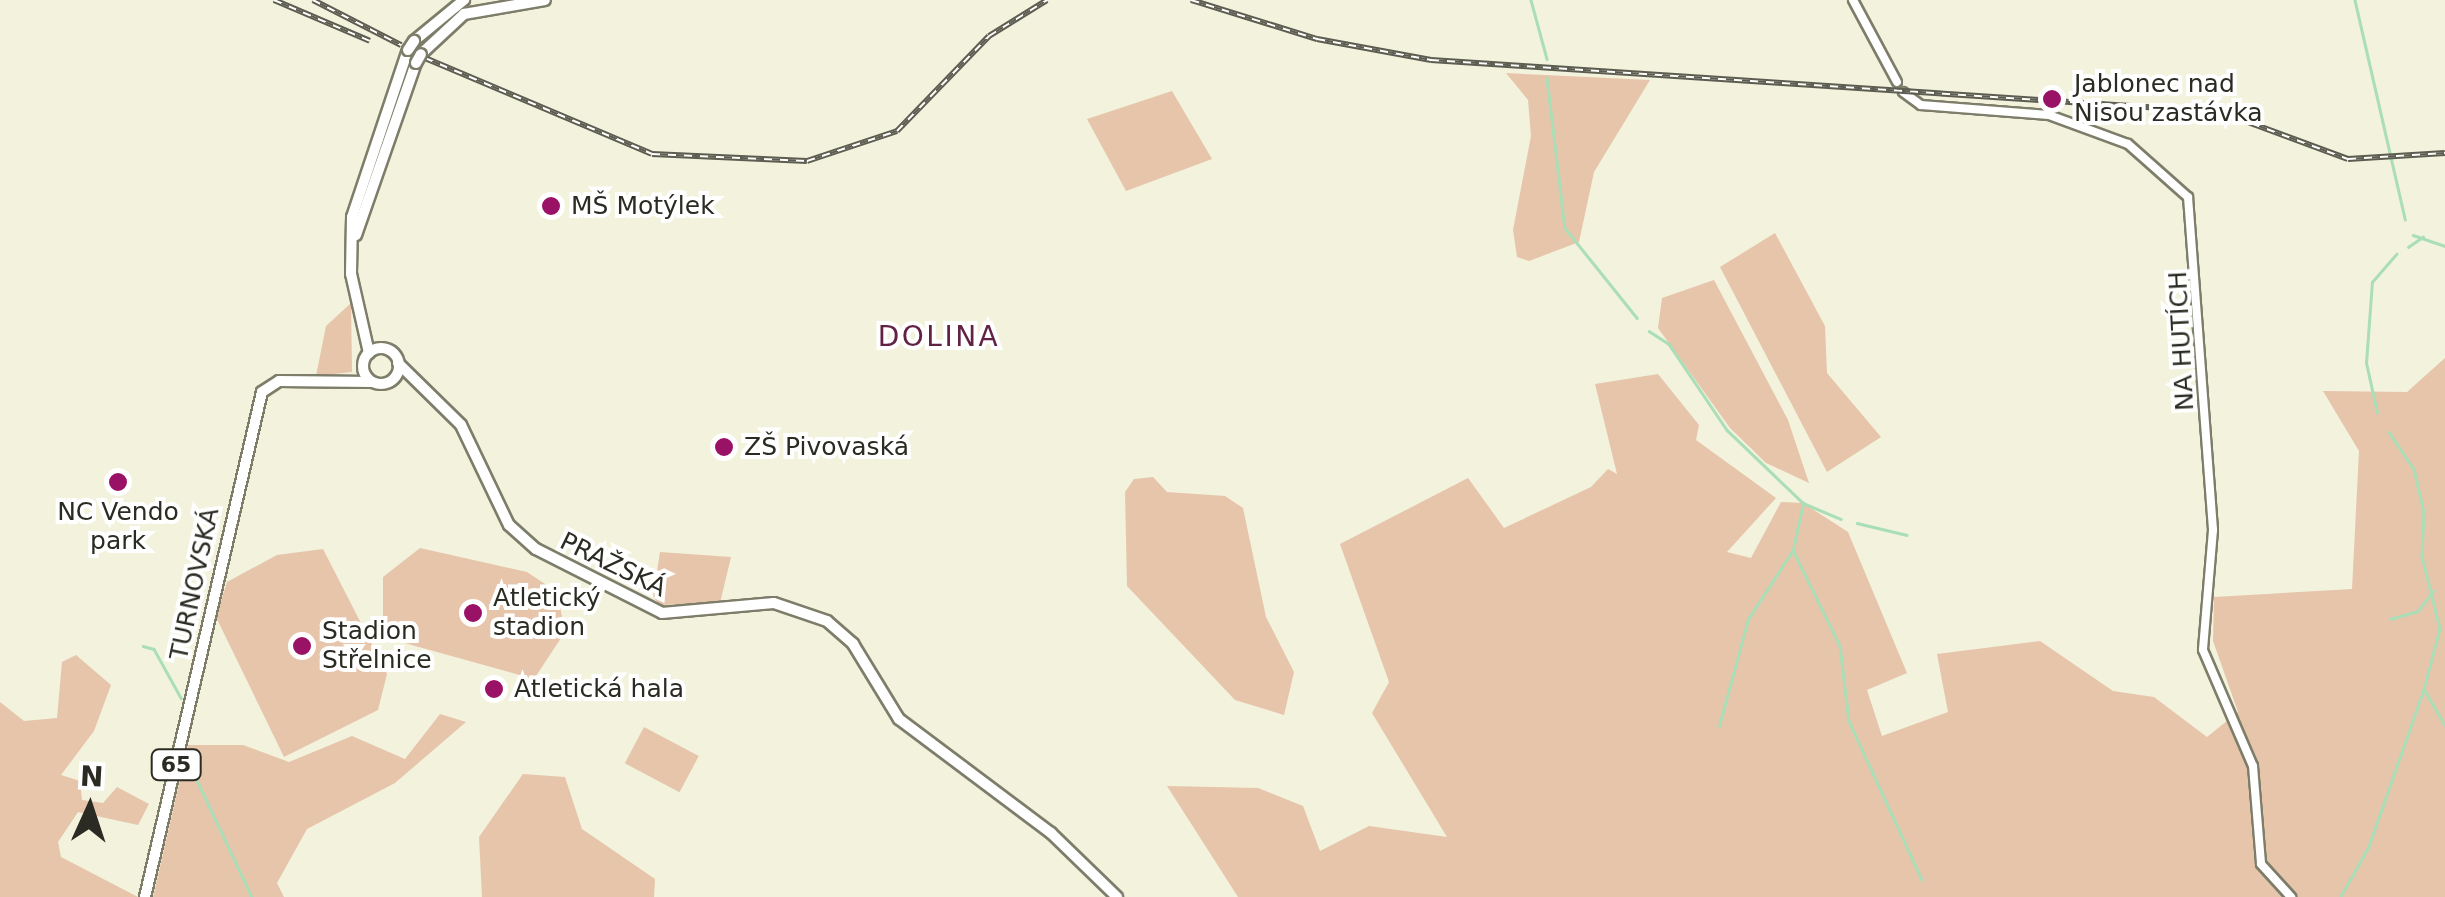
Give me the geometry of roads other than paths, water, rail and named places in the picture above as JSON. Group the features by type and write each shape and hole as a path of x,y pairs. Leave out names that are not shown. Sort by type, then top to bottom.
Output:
{"main road":[{"path":"368,353 384,349 358,282 355,245 414,41 464,0"},
{"path":"339,385 363,366 368,353 350,274 352,217 410,61 472,10 544,0"},
{"name":"PRAŽSKÁ","path":"384,349 461,426 509,525 536,549 662,613 774,603 827,621 853,644 899,719 1051,834 1116,897"},
{"path":"398,362 395,378 422,385"},
{"path":"363,366 372,382"},
{"name":"65","path":"372,382 395,378"},
{"name":"TURNOVSKÁ","path":"146,897 254,412 273,382 372,382"}],"street":[{"path":"1853,0 1898,82"},
{"name":"NA HUTÍCH","path":"1903,92 1921,105 2049,115 2141,151 2188,196 2213,530 2202,639 2253,766 2259,858 2290,897"}],"waterway":[{"path":"1531,0 1547,59"},
{"path":"2355,0 2405,219"},
{"path":"1547,78 1565,228 1637,318"},
{"path":"2413,235 2445,246"},
{"path":"2408,247 2423,237"},
{"path":"2377,413 2366,363 2372,282 2396,254"},
{"path":"1649,331 1669,344 1727,430 1803,503 1841,519"},
{"path":"2389,432 2414,469 2424,512 2422,556 2440,629 2424,689 2445,725"},
{"path":"1719,726 1748,619 1793,550 1803,503"},
{"path":"1857,523 1907,535"},
{"path":"1793,550 1840,646 1849,721 1922,880"},
{"path":"2390,619 2418,611 2433,591"},
{"path":"143,646 154,649 181,698"},
{"path":"2340,897 2368,848 2423,691"},
{"path":"188,761 252,897"}],"railway":[{"path":"274,0 370,41"},
{"path":"313,0 401,45"},
{"path":"425,58 652,154 807,161 897,131 989,36 1047,0"},
{"path":"1191,0 1317,39 1431,60 2176,109 2237,118 2348,159 2445,153"}],"place":[{"name":"Jablonec nad Nisou zastávka","path":"2052,99"},
{"name":"MŠ Motýlek","path":"551,206"},
{"name":"ZŠ Pivovaská","path":"724,447"},
{"name":"NC Vendo park","path":"118,482"},
{"name":"Atletický stadion","path":"473,613"},
{"name":"Stadion Střelnice","path":"302,646"},
{"name":"Atletická hala","path":"494,689"}],"district":[{"name":"DOLINA","path":"939,337"}]}
